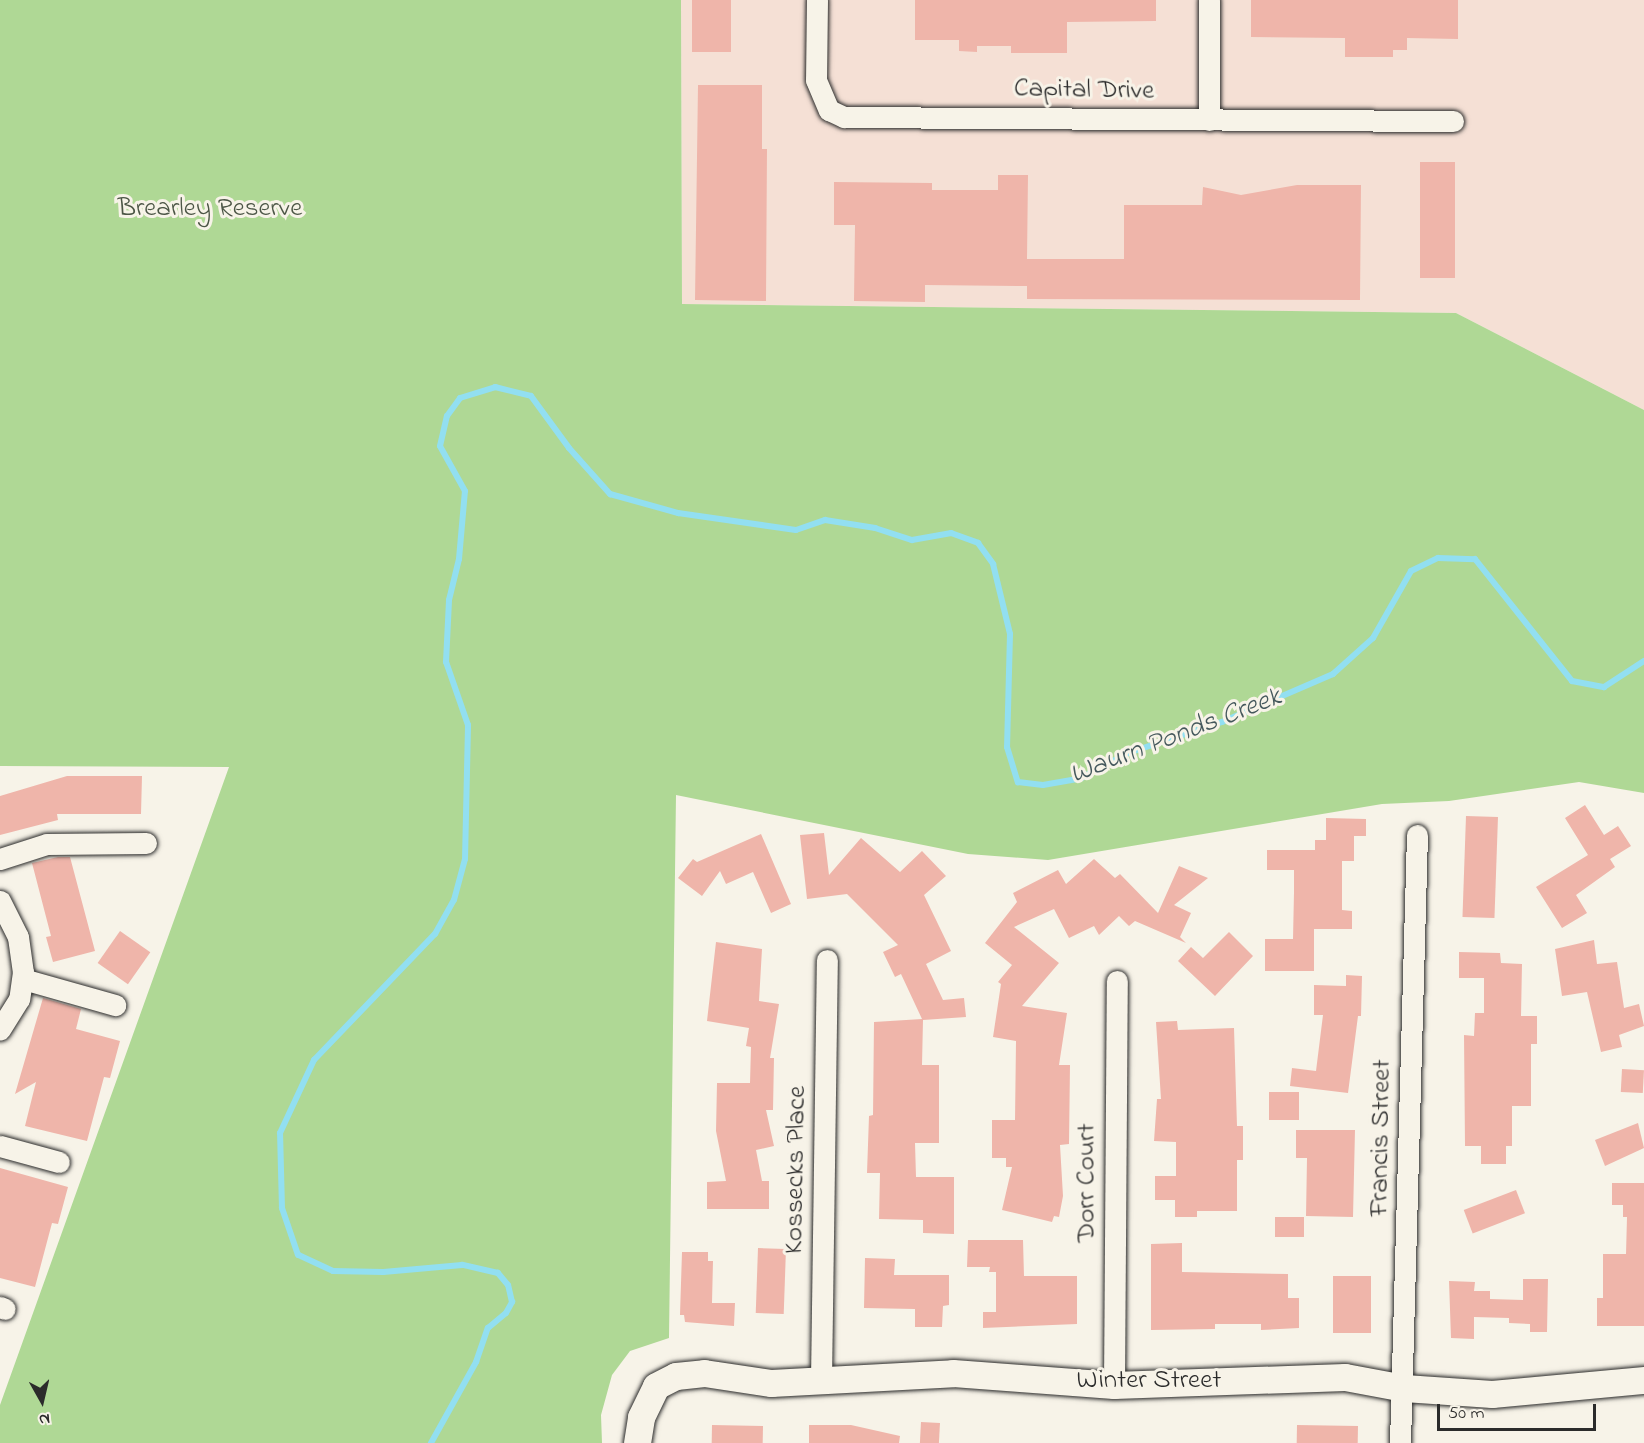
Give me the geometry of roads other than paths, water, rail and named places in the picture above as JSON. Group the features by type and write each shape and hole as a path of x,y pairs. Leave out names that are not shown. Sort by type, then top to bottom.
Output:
{"street":[{"name":"Capital Drive","path":"817,0 816,80 829,110 844,117 1453,121"},
{"path":"1209,0 1209,120"},
{"name":"Francis Street","path":"1400,1443 1404,1388 1417,835"},
{"path":"0,860 47,844 146,843"},
{"path":"0,901 18,937 23,980 16,1005 0,1029"},
{"name":"Kossecks Place","path":"821,1380 827,960"},
{"path":"23,980 115,1005"},
{"name":"Dorr Court","path":"1114,1385 1116,981"},
{"path":"0,1146 59,1162"},
{"name":"Winter Street","path":"637,1443 641,1417 656,1386 676,1376 704,1373 771,1383 953,1373 1114,1385 1345,1377 1404,1388 1492,1394 1644,1380"}],"waterway":[{"name":"Waurn Ponds Creek","path":"431,1443 476,1362 488,1328 506,1313 512,1302 508,1285 498,1273 462,1265 383,1272 333,1271 298,1255 282,1208 280,1133 314,1060 435,934 454,900 465,859 468,725 446,662 449,600 459,559 465,491 440,446 447,416 460,398 495,387 531,396 569,448 610,494 678,513 796,530 825,520 875,528 912,540 951,533 978,543 993,564 1010,634 1007,747 1018,782 1043,785 1081,778 1128,753 1222,722 1333,674 1373,638 1411,571 1438,558 1475,559 1572,681 1604,687 1644,661"}],"park label":[{"name":"Brearley Reserve","path":"210,209"}]}
